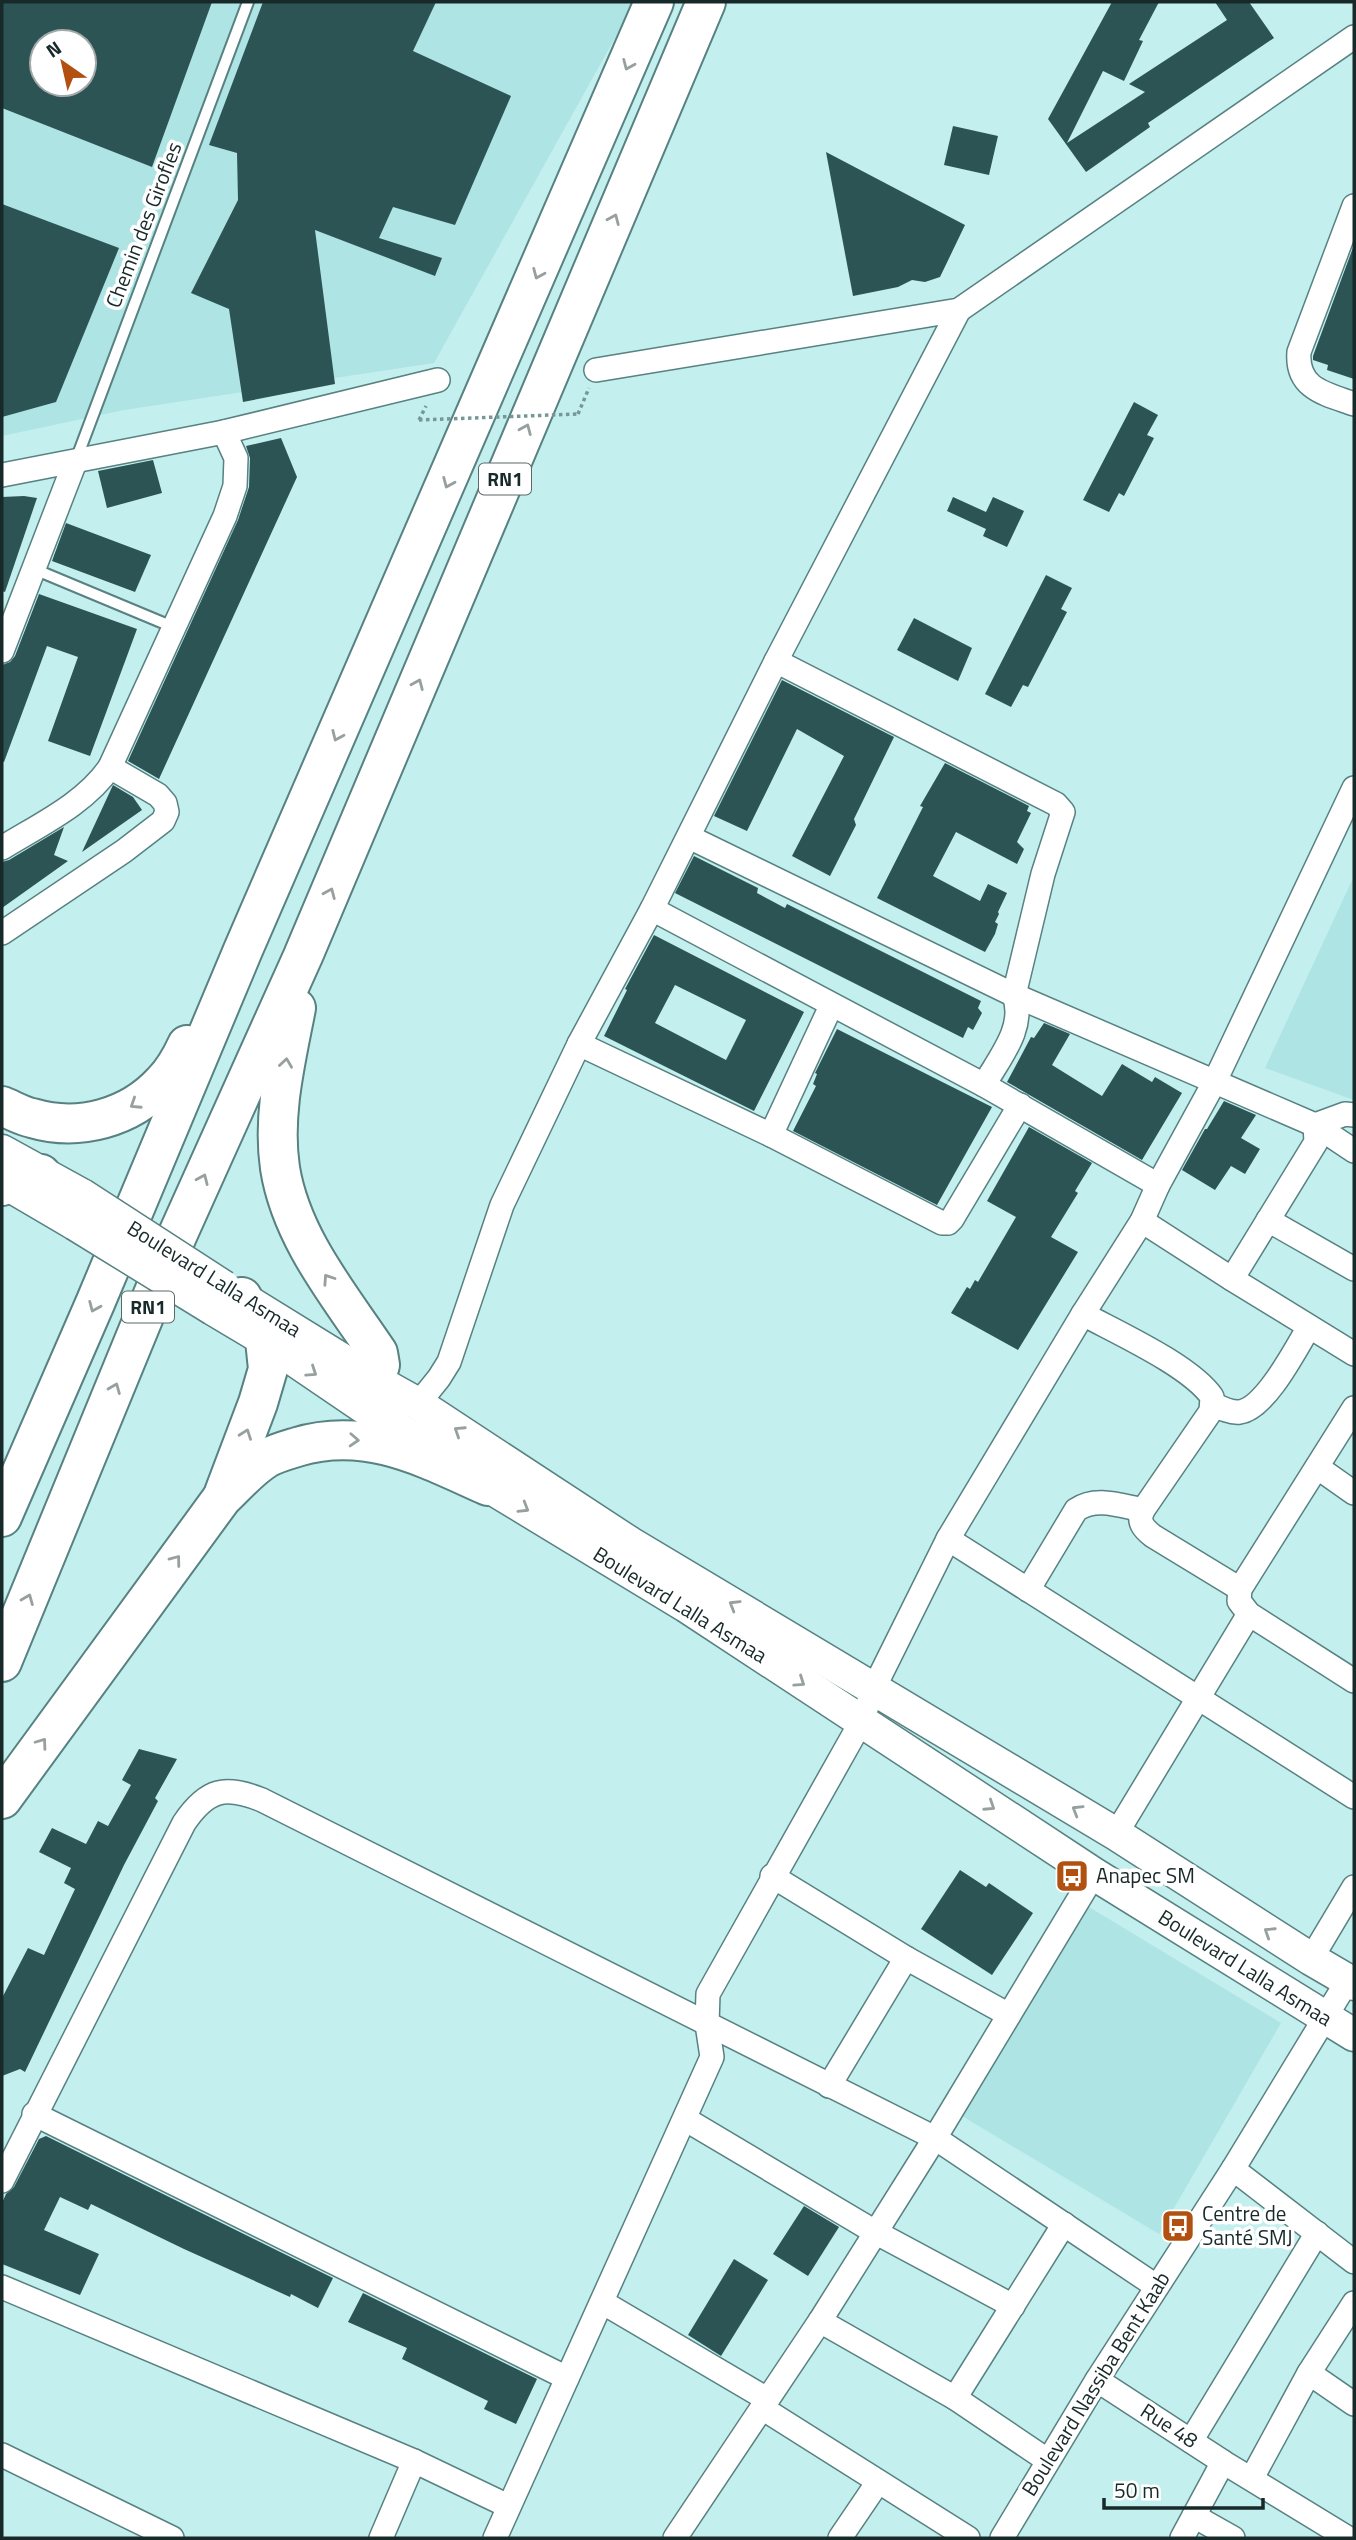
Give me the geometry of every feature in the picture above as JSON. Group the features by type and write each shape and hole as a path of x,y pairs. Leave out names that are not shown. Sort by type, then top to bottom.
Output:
{"highway":[{"name":"RN1","path":"2,1517 243,950 654,2"},
{"name":"RN1","path":"2,1662 177,1236 303,956 706,2"},
{"path":"2,1106 33,1119 68,1123 99,1121 117,1116 163,1083 243,950"},
{"path":"303,956 279,1110 280,1169 289,1202 304,1238 320,1267 378,1353 380,1365 369,1393"},
{"path":"222,1498 266,1380 268,1358 265,1340 226,1298"},
{"path":"2,1799 222,1498 265,1459 308,1443 333,1440 381,1442 424,1457 488,1486"}],"main road":[{"name":"Boulevard Lalla Asmaa","path":"11,1175 78,1209 226,1298 369,1393 488,1486 686,1606 1094,1874 1354,2035"},
{"name":"Boulevard Lalla Asmaa","path":"265,1340 369,1393 418,1404 630,1543 1116,1834 1351,1982"}],"street":[{"path":"596,370 959,310 1354,37"},
{"path":"1354,206 1299,352 1298,366 1305,379 1317,391 1354,404"},
{"path":"418,1404 449,1362 502,1205 579,1044 652,909 776,661 959,310"},
{"path":"2,475 225,432 438,380"},
{"path":"3,845 56,815 89,791 110,767 225,516 235,486 236,458 225,432"},
{"path":"3,644 75,462"},
{"path":"776,661 939,742 1063,812 1043,874 1014,995 1019,1007 1018,1021 985,1085"},
{"path":"2,933 163,821 167,812 165,803 158,795 110,767"},
{"path":"496,2538 508,2506 712,2057 706,2024 708,1994 860,1722 874,1688 948,1539 1142,1221 1158,1185 1215,1081 1354,788"},
{"path":"689,837 1014,995 1315,1125 1354,1151"},
{"path":"652,909 831,1006 985,1085 1158,1185"},
{"path":"771,1135 831,1006"},
{"path":"579,1044 771,1135 942,1223 948,1223 957,1212 1020,1105"},
{"path":"1315,1125 1345,1114 1354,1115"},
{"path":"1232,1279 1316,1142 1315,1125"},
{"path":"1268,1220 1354,1269"},
{"path":"1142,1221 1354,1354"},
{"path":"1083,1314 1189,1374 1206,1388 1212,1397 1211,1411 1143,1510 1140,1522 1145,1530 1240,1589"},
{"path":"1213,1404 1224,1410 1238,1412 1258,1403 1282,1372 1309,1327"},
{"path":"1354,1408 1240,1589 1239,1601 1249,1614 1354,1681"},
{"path":"1317,1467 1354,1493"},
{"path":"1028,1590 1076,1510 1101,1502 1143,1510"},
{"path":"948,1539 1354,1797"},
{"path":"1116,1834 1249,1614"},
{"path":"2,2180 184,1823 206,1797 220,1792 243,1793 262,1800 935,2138 1156,2286"},
{"path":"675,2538 820,2321 935,2138 1094,1874"},
{"path":"772,1876 906,1958 1009,2015"},
{"path":"1311,1959 1354,1887"},
{"path":"829,2086 906,1958"},
{"name":"Boulevard Nassiba Bent Kaab","path":"1006,2537 1047,2460 1233,2169 1324,2017 1351,1982"},
{"path":"34,2114 567,2378"},
{"path":"685,2119 875,2232 1013,2306"},
{"path":"1233,2169 1354,2262"},
{"path":"956,2398 1064,2224"},
{"path":"1191,2441 1317,2233"},
{"path":"2,2287 414,2460 508,2506"},
{"path":"602,2302 968,2538"},
{"path":"1252,2478 1309,2373 1354,2303"},
{"path":"820,2321 956,2398 1047,2460"},
{"path":"1309,2373 1354,2404"},
{"name":"Rue 48","path":"1097,2380 1223,2462 1348,2538"},
{"path":"2,2455 172,2538"},
{"path":"381,2538 414,2460"},
{"path":"1182,2538 1223,2462"},
{"path":"840,2538 878,2482"},
{"path":"1194,2516 1233,2538"}],"lane":[{"name":"Chemin des Girofles","path":"75,462 248,2"},
{"path":"34,569 173,627"}],"path":[{"path":"419,420 578,414 596,370"}],"shaded area":[{"path":"2,2 635,2 434,363 124,410 2,436"},
{"path":"1354,876 1354,1100 1265,1068"},
{"path":"1084,1904 1281,2023 1159,2234 957,2113"}],"building":[{"path":"2,2 212,2 152,167 2,108"},
{"path":"263,2 436,2 413,51 511,96 455,225 393,207 379,238 442,258 435,276 315,230 335,384 243,402 229,309 191,293 238,200 237,153 209,145"},
{"path":"1112,2 1159,2 1139,40 1143,41 1124,81 1103,71 1067,143 1145,92 1129,84 1227,20 1215,2 1249,2 1274,38 1148,123 1150,127 1086,172 1048,119"},
{"path":"953,126 998,136 989,175 944,165"},
{"path":"826,152 965,225 940,277 925,282 912,280 898,287 853,296"},
{"path":"2,204 119,248 56,402 2,417"},
{"path":"1354,245 1354,379 1327,370 1328,365 1313,360 1313,356"},
{"path":"1134,402 1158,415 1147,435 1154,438 1124,496 1119,493 1109,512 1083,500"},
{"path":"281,438 297,477 159,779 128,761 238,520 249,487 250,458 246,446"},
{"path":"153,460 162,493 107,508 98,471"},
{"path":"2,497 37,498 5,592 2,591"},
{"path":"953,497 986,512 993,497 1024,511 1007,547 983,536 986,529 947,511"},
{"path":"66,523 151,555 135,592 52,561"},
{"path":"1046,575 1072,588 1061,609 1067,612 1028,687 1023,685 1011,707 985,694"},
{"path":"39,594 137,629 90,756 48,741 78,657 47,646 2,762 2,665 15,656"},
{"path":"914,618 972,648 958,681 897,650"},
{"path":"782,680 894,737 854,819 856,825 830,876 792,856 844,756 797,729 747,831 714,816"},
{"path":"945,763 1029,806 1027,811 1031,813 1017,842 1024,849 1017,864 956,832 933,876 980,901 988,884 1007,893 995,922 998,924 995,934 985,952 877,898 923,807 920,806"},
{"path":"113,785 133,797 142,810 82,852"},
{"path":"64,827 54,855 68,861 2,908 2,862"},
{"path":"694,856 758,888 757,893 785,908 787,904 981,1001 978,1008 982,1013 973,1030 968,1027 963,1038 675,893"},
{"path":"654,935 804,1012 754,1111 604,1036 627,990 625,989","holes":["675,985 746,1020 726,1060 655,1023"]},
{"path":"1044,1023 1070,1034 1052,1065 1102,1096 1122,1064 1152,1082 1155,1077 1182,1093 1142,1160 1007,1082 1031,1037 1034,1038"},
{"path":"837,1029 992,1107 937,1205 793,1131 816,1086 813,1084 817,1074 815,1073"},
{"path":"1224,1101 1256,1115 1241,1138 1260,1149 1245,1174 1231,1166 1215,1190 1182,1170"},
{"path":"1029,1127 1092,1163 1075,1191 1078,1193 1051,1237 1078,1252 1018,1350 951,1313 967,1287 970,1289 975,1280 978,1282 1016,1217 987,1201"},
{"path":"139,1749 177,1759 155,1798 158,1801 124,1865 25,2072 20,2069 2,2076 2,1998 28,1948 44,1955 75,1889 64,1883 71,1868 39,1852 52,1828 86,1844 98,1821 108,1826 131,1785 122,1780"},
{"path":"960,1870 986,1887 989,1883 1033,1913 992,1975 921,1929"},
{"path":"46,2136 333,2278 318,2308 184,2249 91,2204 88,2210 60,2197 44,2230 99,2254 80,2295 2,2264 2,2203 6,2194 14,2187 39,2139"},
{"path":"804,2206 839,2227 808,2276 773,2254"},
{"path":"734,2259 768,2280 721,2356 688,2335"},
{"path":"363,2293 537,2379 516,2424 484,2409 488,2401 402,2359 407,2348 348,2322"}],"place":[{"name":"Anapec SM","path":"1072,1876"},
{"name":"Centre de Santé SMJ","path":"1178,2226"}]}
